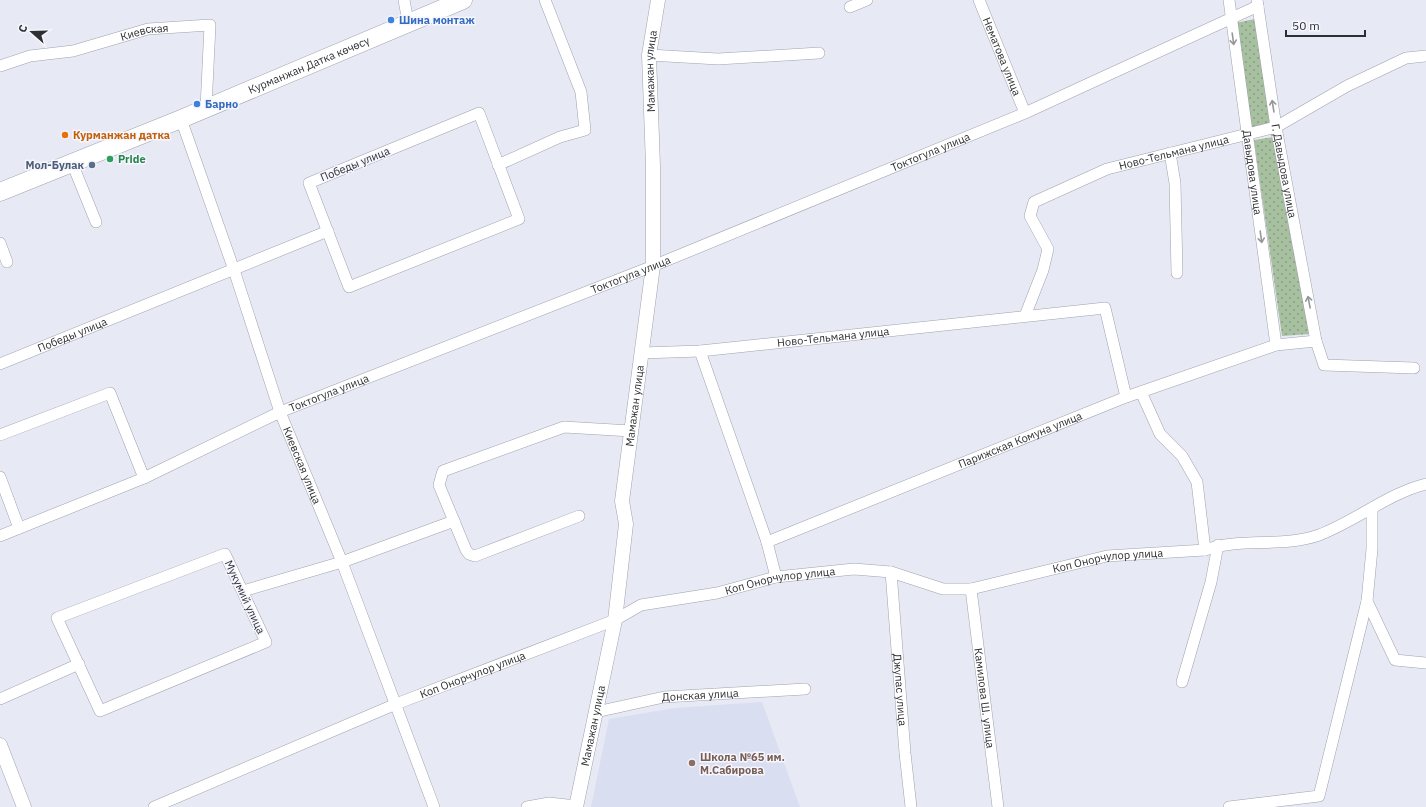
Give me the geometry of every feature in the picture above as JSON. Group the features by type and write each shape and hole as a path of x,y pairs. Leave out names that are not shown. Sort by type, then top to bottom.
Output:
{"main road":[{"name":"Курманжан Датка көчөсү","path":"0,192 181,119 462,0"}],"street":[{"path":"404,0 408,22"},
{"path":"498,165 560,137 585,130 581,92 545,0"},
{"name":"Мамажан улица","path":"576,806 616,620 626,524 622,501 653,266 653,166 649,55 658,0"},
{"path":"850,7 867,0"},
{"name":"Нематова улица","path":"979,0 1025,113"},
{"name":"Давыдова улица","path":"1229,0 1230,19 1276,345"},
{"name":"Токтогула улица","path":"0,536 144,478 280,412 653,266 1025,113 1230,19 1258,3"},
{"name":"Г. Давыдова улица","path":"1258,3 1276,127 1316,341 1324,365 1414,368"},
{"name":"Киевская","path":"0,66 30,56 73,52 148,29 210,25 206,108"},
{"path":"649,55 718,59 819,53"},
{"name":"Ново-Тельмана улица","path":"1025,316 1043,270 1048,249 1030,216 1034,202 1107,169 1276,127 1347,86 1406,58 1426,56"},
{"name":"Победы улица","path":"479,113 519,219 349,287 328,231 309,183 479,113"},
{"name":"Киевская улица","path":"181,119 234,270 280,412 342,562 434,807"},
{"path":"1170,153 1175,183 1177,273"},
{"path":"72,163 96,222"},
{"name":"Победы улица","path":"0,364 328,231"},
{"path":"0,243 7,262"},
{"name":"Ново-Тельмана улица","path":"642,353 700,351 1105,308 1126,396"},
{"name":"Парижская Комуна улица","path":"767,542 1126,396 1276,345 1316,341"},
{"path":"700,351 767,542 776,577"},
{"path":"1141,392 1160,434 1182,456 1197,482 1205,550"},
{"path":"0,435 110,393 144,478"},
{"path":"579,516 475,556 469,554 466,550 439,485 443,471 564,427 631,431"},
{"path":"0,477 19,528"},
{"name":"Коп Онорчулор улица","path":"154,807 396,704 616,620 641,605 717,593 776,577 854,569 891,572 943,589 971,589 1107,556 1205,550 1218,545 1294,540 1318,535 1413,487 1426,484"},
{"path":"1229,807 1319,796 1367,601 1372,549 1372,509"},
{"path":"243,591 342,562 454,521"},
{"path":"1182,682 1211,582 1218,545"},
{"name":"Мукумий улица","path":"225,554 243,591 266,642 100,711 57,618 225,554"},
{"name":"Джупас улица","path":"891,572 910,807"},
{"name":"Камилова Ш. улица","path":"971,589 998,807"},
{"path":"1367,601 1395,660 1426,663"},
{"path":"0,699 79,664"},
{"name":"Донская улица","path":"596,712 664,696 805,689"},
{"path":"0,746 24,807"},
{"path":"527,807 549,803 576,806"}],"shaded area":[{"name":"Школа №65 им. М.Сабирова","path":"762,702 800,807 591,807 609,719 675,708"}],"green space":[{"path":"1255,19 1272,124 1249,128 1235,23"},
{"path":"1273,137 1310,334 1282,336 1254,140"}],"place":[{"name":"Шина монтаж","path":"391,20"},
{"name":"Барно","path":"197,104"},
{"name":"Курманжан датка","path":"65,135"},
{"name":"Pride","path":"110,159"},
{"name":"Мол-Булак","path":"92,165"},
{"name":"Школа №65 им. М.Сабирова","path":"692,763"}]}
